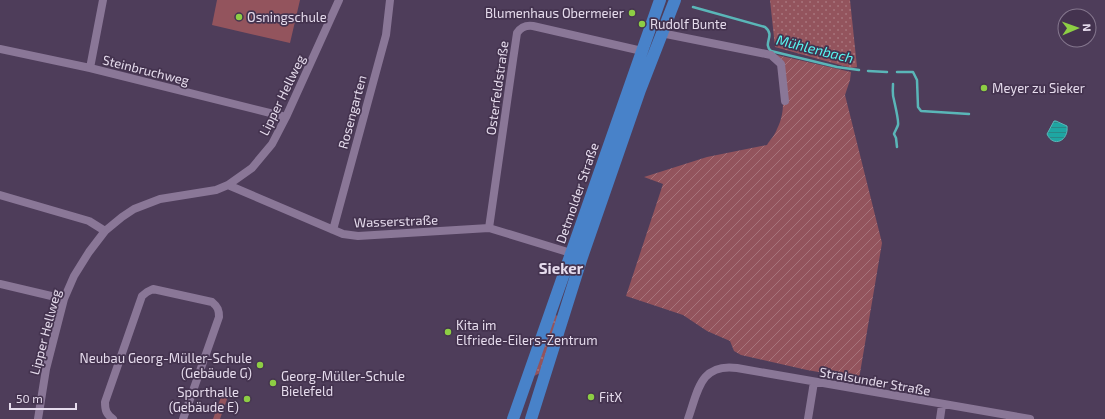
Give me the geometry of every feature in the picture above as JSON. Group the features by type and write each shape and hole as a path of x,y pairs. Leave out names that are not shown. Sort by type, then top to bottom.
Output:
{"main road":[{"name":"Detmolder Straße","path":"513,419 660,0"},
{"name":"Detmolder Straße","path":"532,419 582,257 661,33 675,0"}],"street":[{"path":"90,68 103,0"},
{"name":"Lipper Hellweg","path":"38,419 46,369 64,299 81,262 105,231 134,209 146,203 160,199 216,190 228,185 252,168 272,144 286,117 339,0"},
{"name":"Rosengarten","path":"332,230 386,35 390,0"},
{"name":"Osterfeldstraße","path":"489,228 517,33 519,30 528,25 642,51"},
{"path":"661,33 771,55 781,64 785,101"},
{"name":"Steinbruchweg","path":"0,49 90,68 286,117"},
{"name":"Wasserstraße","path":"228,185 332,230 358,236 489,228 571,254"},
{"path":"0,194 89,222 105,231"},
{"path":"0,284 64,299"},
{"path":"113,419 105,410 105,402 142,296 153,290 212,302 217,306 219,311 219,317 183,419"},
{"name":"Stralsunder Straße","path":"688,419 704,378 716,368 730,368 1030,419"},
{"path":"808,419 814,382"},
{"path":"940,419 942,405"}],"shaded area":[{"name":"Osningschule","path":"217,0 300,0 290,43 212,25"},
{"path":"770,0 850,0 857,67 851,68 775,47"},
{"path":"777,55 851,72 845,95 882,243 859,379 807,370 741,355 734,351 730,341 707,331 683,315 626,296 663,184 644,177 707,157 767,145 774,135 781,120 783,102 783,92"},
{"path":"1054,121 1067,126 1066,136 1060,141 1056,142 1053,141 1047,134"},
{"path":"555,315 558,316 540,373 534,376"},
{"path":"225,386 231,388 220,419 213,419"}],"waterway":[{"name":"Mühlenbach","path":"693,7 765,27 769,33 768,45 771,51 837,67 859,70"},
{"name":"Mühlenbach","path":"868,71 887,72"},
{"name":"Mühlenbach","path":"897,72 913,72 917,80 918,107 921,111 969,114"},
{"name":"Mühlenbach","path":"893,84 893,96 898,123 894,134 897,147"}],"place":[{"name":"Blumenhaus Obermeier","path":"632,13"},
{"name":"Osningschule","path":"239,17"},
{"name":"Rudolf Bunte","path":"642,24"},
{"name":"Meyer zu Sieker","path":"984,88"},
{"name":"Kita im Elfriede-Eilers-Zentrum","path":"448,332"},
{"name":"Neubau Georg-Müller-Schule (Gebäude G)","path":"260,365"},
{"name":"Georg-Müller-Schule Bielefeld","path":"273,383"},
{"name":"FitX","path":"591,397"},
{"name":"Sporthalle (Gebäude E)","path":"247,399"}],"district":[{"name":"Sieker","path":"561,269"}]}
